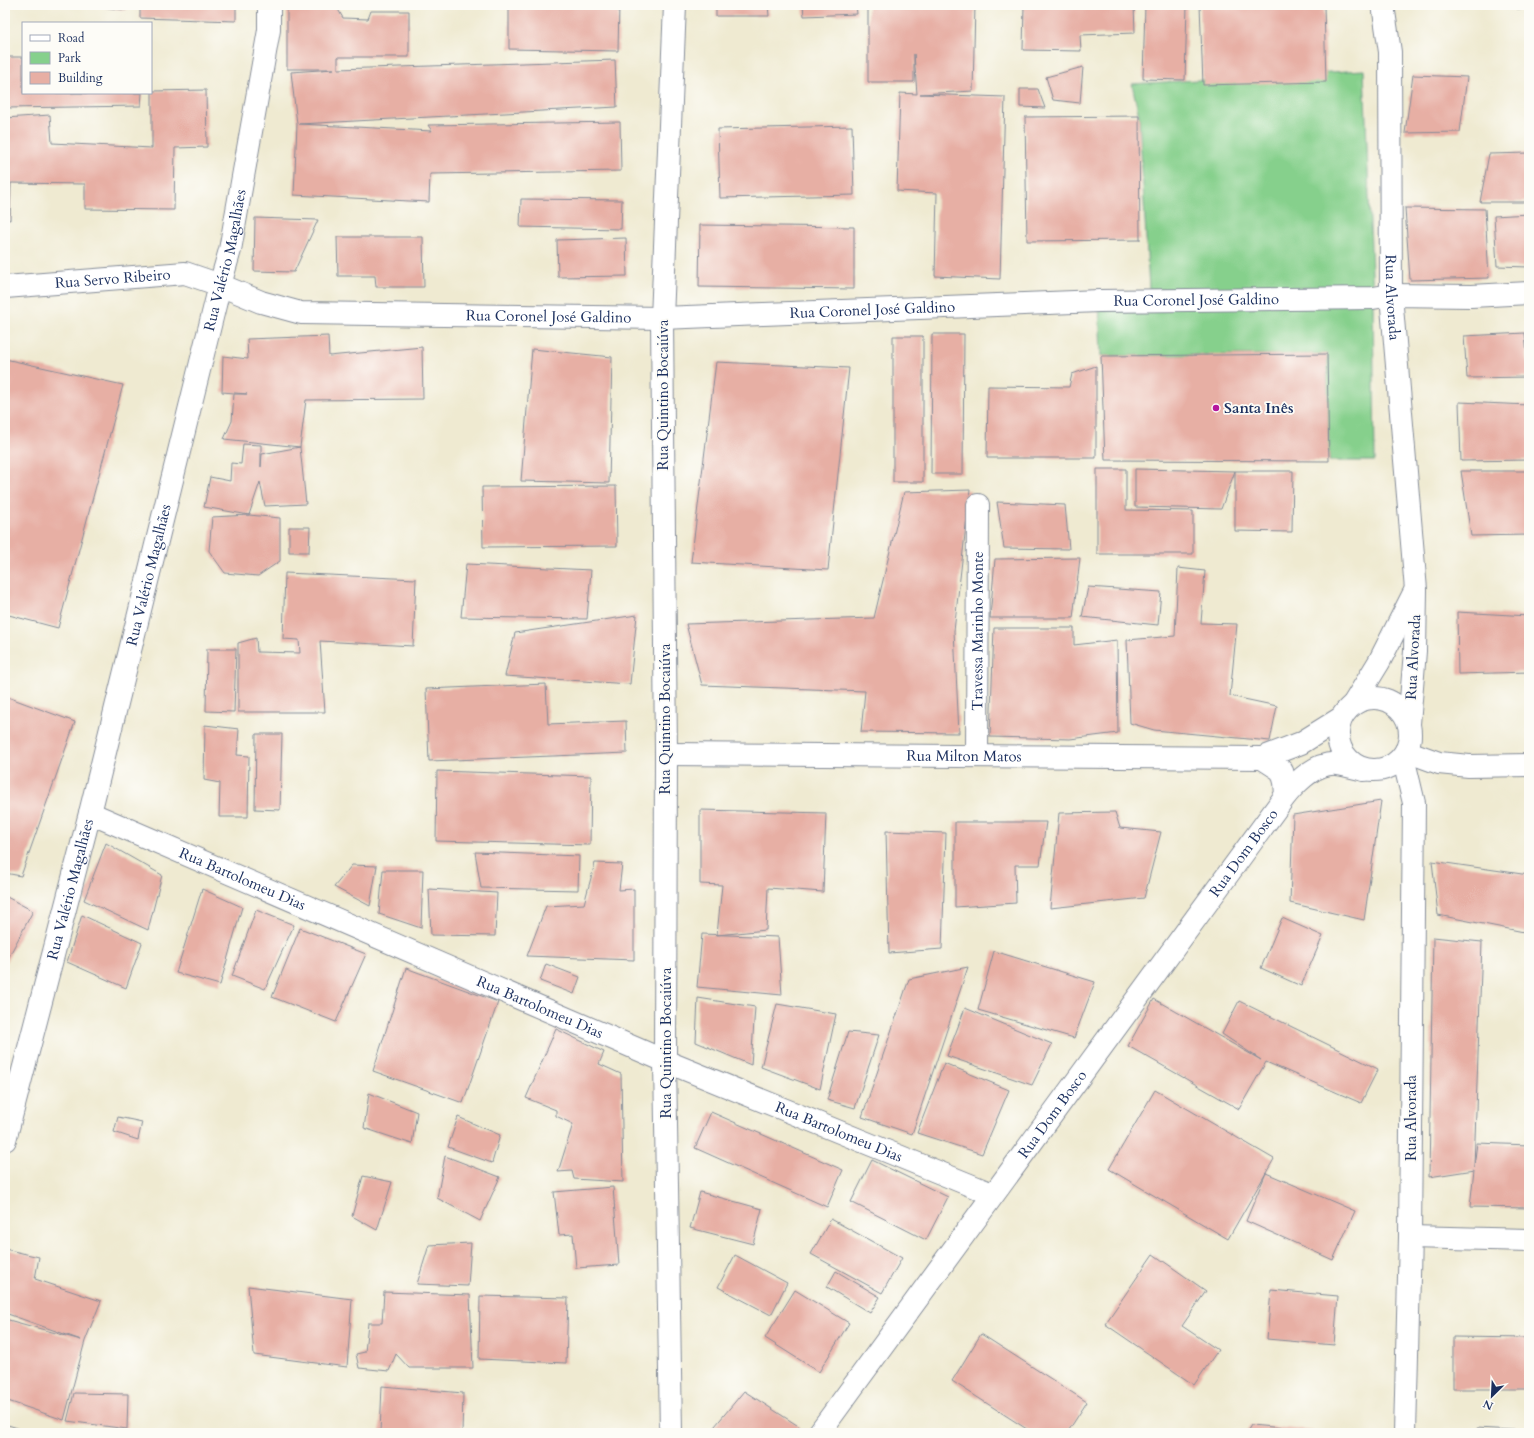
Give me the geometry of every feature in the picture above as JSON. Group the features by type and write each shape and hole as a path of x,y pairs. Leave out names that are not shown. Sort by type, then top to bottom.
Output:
{"street":[{"name":"Rua Valério Magalhães","path":"5,1140 90,813 220,285 232,242 269,30 269,5"},
{"name":"Rua Quintino Bocaiúva","path":"671,1433 665,1061 666,754 662,318 675,5"},
{"name":"Rua Alvorada","path":"1383,5 1390,52 1391,295 1416,590 1415,651 1409,742 1404,754 1414,803 1410,1237 1405,1433"},
{"name":"Rua Servo Ribeiro","path":"6,284 185,274 220,285"},
{"name":"Rua Coronel José Galdino","path":"220,285 261,302 301,313 662,318 1099,301 1373,298 1391,295 1472,296 1529,293"},
{"name":"Travessa Marinho Monte","path":"977,756 978,505"},
{"name":"Rua Alvorada","path":"1414,803 1396,784 1372,771 1350,762 1341,749 1338,733 1348,710 1380,662 1416,590"},
{"name":"Rua Alvorada","path":"1348,710 1367,697 1381,697 1394,701 1402,709 1409,724"},
{"name":"Rua Milton Matos","path":"666,754 1262,758 1301,743 1348,710"},
{"path":"1372,771 1394,766 1404,754 1439,763 1469,766 1529,765"},
{"name":"Rua Dom Bosco","path":"1262,758 1282,771 1286,795"},
{"name":"Rua Dom Bosco","path":"819,1433 992,1194 1286,795 1300,780 1318,768 1336,764 1372,771"},
{"name":"Rua Bartolomeu Dias","path":"90,813 665,1061 992,1194"},
{"path":"1410,1237 1529,1240"}],"green space":[{"path":"1364,70 1373,298 1375,461 1329,461 1327,354 1101,356 1099,301 1361,297 1149,289 1139,116 1132,84"}],"building":[{"path":"86,5 127,5 126,10"},
{"path":"140,5 236,5 236,21 140,18"},
{"path":"509,5 619,5 618,51 509,49"},
{"path":"716,5 768,5 769,16 716,16"},
{"path":"803,5 856,5 857,14 804,16"},
{"path":"868,5 975,5 973,91 920,94 1005,97 1000,279 935,276 937,193 897,191 900,93 917,94 914,54 914,82 868,82"},
{"path":"1024,5 1134,5 1135,33 1080,35 1081,51 1023,50"},
{"path":"1145,5 1187,5 1185,80 1143,79"},
{"path":"1200,5 1324,5 1326,82 1203,85"},
{"path":"1516,5 1529,5 1529,8 1517,9"},
{"path":"287,6 336,6 343,18 368,19 371,11 409,11 409,57 338,57 338,69 615,60 617,107 299,124 432,131 428,125 620,122 621,171 430,174 429,202 294,195 297,124 291,72 334,69 287,69"},
{"path":"5,57 22,57 22,94 142,94 141,106 5,108"},
{"path":"1083,67 1080,103 1053,100 1046,77"},
{"path":"1413,75 1467,77 1460,132 1405,133"},
{"path":"1020,89 1038,89 1045,108 1020,107"},
{"path":"206,90 207,147 175,148 174,210 85,209 85,184 11,183 10,220 5,219 5,118 50,115 52,143 152,148 152,91"},
{"path":"1139,116 1140,240 1027,241 1025,117"},
{"path":"852,126 854,195 720,198 718,129"},
{"path":"1529,153 1529,202 1480,202 1489,154"},
{"path":"521,199 622,200 621,229 520,227"},
{"path":"1405,208 1485,209 1489,278 1410,280"},
{"path":"1529,214 1529,267 1497,266 1494,216"},
{"path":"255,218 318,220 294,272 254,271"},
{"path":"700,225 854,227 854,289 699,287"},
{"path":"337,237 423,237 424,287 376,287 375,276 338,276"},
{"path":"626,238 627,276 558,277 557,240"},
{"path":"1525,333 1529,377 1467,378 1464,336"},
{"path":"932,334 964,334 963,474 931,474"},
{"path":"328,336 329,356 422,347 423,399 306,400 300,447 224,439 232,421 234,394 247,394 222,392 223,356 248,359 247,339"},
{"path":"893,336 923,336 923,482 893,482"},
{"path":"532,349 612,357 609,483 521,481"},
{"name":"Santa Inês","path":"1327,354 1329,461 1105,460 1101,356"},
{"path":"5,359 123,385 58,628 5,614"},
{"path":"716,362 849,368 828,570 691,562"},
{"path":"1096,366 1096,458 987,458 988,386 1069,387 1072,374"},
{"path":"1459,402 1529,405 1529,460 1461,461"},
{"path":"243,444 261,445 261,467 262,454 300,447 306,504 265,506 260,482 249,515 204,507 210,477 230,481 231,463 241,464"},
{"path":"1097,469 1126,469 1126,510 1193,511 1193,554 1097,554"},
{"path":"1135,469 1235,471 1221,509 1135,507"},
{"path":"1235,471 1293,471 1292,532 1235,531"},
{"path":"1461,471 1529,471 1529,535 1471,536"},
{"path":"616,486 617,546 483,547 482,487"},
{"path":"970,490 954,631 959,733 861,732 865,691 702,685 686,624 874,618 904,492"},
{"path":"997,502 1065,505 1069,549 1004,548"},
{"path":"249,515 280,518 280,561 258,576 225,573 209,551 212,517"},
{"path":"289,527 310,527 309,552 289,552"},
{"path":"1080,558 1073,618 990,618 995,559"},
{"path":"466,564 591,570 587,619 461,617"},
{"path":"1178,568 1205,571 1201,623 1237,624 1230,696 1277,706 1270,741 1154,730 1130,723 1127,640 1175,636"},
{"path":"285,573 416,579 413,646 320,641 325,712 238,712 238,643 256,638 257,652 300,653 299,640 283,639"},
{"path":"1088,587 1161,592 1158,625 1082,617"},
{"path":"1457,612 1529,616 1529,672 1458,674"},
{"path":"637,615 630,684 505,676 515,633"},
{"path":"994,628 1074,628 1074,645 1117,640 1118,733 1070,739 990,737"},
{"path":"207,649 236,649 234,712 206,711"},
{"path":"546,684 548,724 626,721 627,753 429,761 426,689"},
{"path":"5,696 75,722 21,876 5,873"},
{"path":"205,725 239,729 237,755 249,756 248,817 219,817 220,783 204,780"},
{"path":"256,734 282,734 280,810 255,809"},
{"path":"437,771 591,776 590,845 436,841"},
{"path":"1381,801 1364,920 1290,903 1293,815"},
{"path":"700,810 826,813 823,892 768,888 766,930 717,935 722,885 700,884"},
{"path":"1115,812 1120,828 1161,832 1144,898 1050,908 1059,813"},
{"path":"955,822 1046,822 1040,865 1015,865 1016,903 955,907"},
{"path":"886,831 946,833 942,949 889,953"},
{"path":"106,843 162,875 148,930 84,900"},
{"path":"475,852 579,856 578,890 481,888"},
{"path":"1432,861 1529,875 1529,933 1438,915"},
{"path":"595,863 622,864 619,890 634,889 634,960 527,956 546,906 584,904"},
{"path":"352,865 377,866 370,906 334,887"},
{"path":"383,870 423,870 421,928 379,914"},
{"path":"202,889 242,907 220,985 176,973"},
{"path":"429,889 497,893 495,936 431,935"},
{"path":"5,896 33,911 5,964"},
{"path":"256,910 294,925 265,989 232,976"},
{"path":"82,915 142,943 126,988 67,962"},
{"path":"1282,918 1323,936 1301,986 1261,968"},
{"path":"300,928 366,954 336,1022 272,997"},
{"path":"702,934 778,937 782,995 697,987"},
{"path":"1433,937 1482,942 1474,1167 1477,1143 1529,1145 1529,1208 1470,1207 1474,1170 1429,1177"},
{"path":"994,951 1095,982 1074,1038 978,1010"},
{"path":"546,964 580,977 574,994 540,981"},
{"path":"968,967 912,1134 862,1117 909,979"},
{"path":"406,968 498,1002 463,1103 373,1071"},
{"path":"698,998 755,1007 751,1065 696,1042"},
{"path":"1154,999 1261,1060 1222,1034 1239,1001 1378,1069 1361,1103 1266,1062 1239,1109 1128,1046"},
{"path":"777,1004 836,1014 820,1089 761,1067"},
{"path":"965,1008 1052,1044 1032,1085 947,1056"},
{"path":"556,1029 604,1052 599,1064 621,1074 623,1182 574,1179 572,1171 558,1172 573,1124 556,1116 556,1110 526,1098"},
{"path":"848,1032 879,1035 855,1108 827,1100"},
{"path":"944,1063 1009,1090 982,1154 917,1133"},
{"path":"1155,1090 1274,1159 1228,1239 1109,1169"},
{"path":"369,1093 417,1112 412,1144 364,1128"},
{"path":"711,1112 843,1170 827,1207 695,1148"},
{"path":"118,1117 142,1122 138,1140 114,1132"},
{"path":"458,1117 500,1135 492,1163 448,1147"},
{"path":"445,1156 500,1177 480,1221 437,1198"},
{"path":"872,1160 948,1197 926,1240 851,1202"},
{"path":"1266,1173 1355,1211 1333,1260 1246,1221"},
{"path":"363,1176 392,1182 377,1230 352,1216"},
{"path":"613,1187 619,1265 576,1268 573,1234 559,1235 554,1192"},
{"path":"700,1192 762,1209 753,1244 690,1228"},
{"path":"831,1219 902,1258 882,1293 811,1254"},
{"path":"471,1243 468,1286 417,1284 429,1245"},
{"path":"5,1249 39,1257 35,1279 101,1301 85,1341 64,1420 5,1400 5,1319 81,1340 5,1313"},
{"path":"1153,1254 1206,1291 1182,1326 1218,1350 1194,1385 1105,1324"},
{"path":"735,1255 787,1283 771,1315 718,1287"},
{"path":"836,1271 880,1297 870,1313 827,1287"},
{"path":"248,1286 352,1299 347,1367 254,1355"},
{"path":"795,1290 849,1323 819,1372 765,1338"},
{"path":"1271,1290 1338,1296 1334,1345 1267,1339"},
{"path":"384,1292 470,1295 473,1368 409,1368 396,1354 389,1371 359,1368 356,1354 365,1352 368,1323 382,1323"},
{"path":"480,1296 568,1298 566,1363 479,1359"},
{"path":"981,1334 1087,1402 1067,1433 1033,1433 952,1381"},
{"path":"1453,1337 1529,1338 1529,1389 1453,1389"},
{"path":"382,1386 463,1393 462,1433 380,1432"},
{"path":"744,1391 800,1427 795,1433 710,1432"},
{"path":"74,1393 128,1394 127,1429 67,1421"},
{"path":"5,1424 33,1433 5,1433"},
{"path":"1251,1425 1326,1432 1326,1433 1246,1433"},
{"path":"1477,1428 1529,1431 1529,1433 1477,1433"}],"place":[{"name":"Santa Inês","path":"1216,408"}]}
